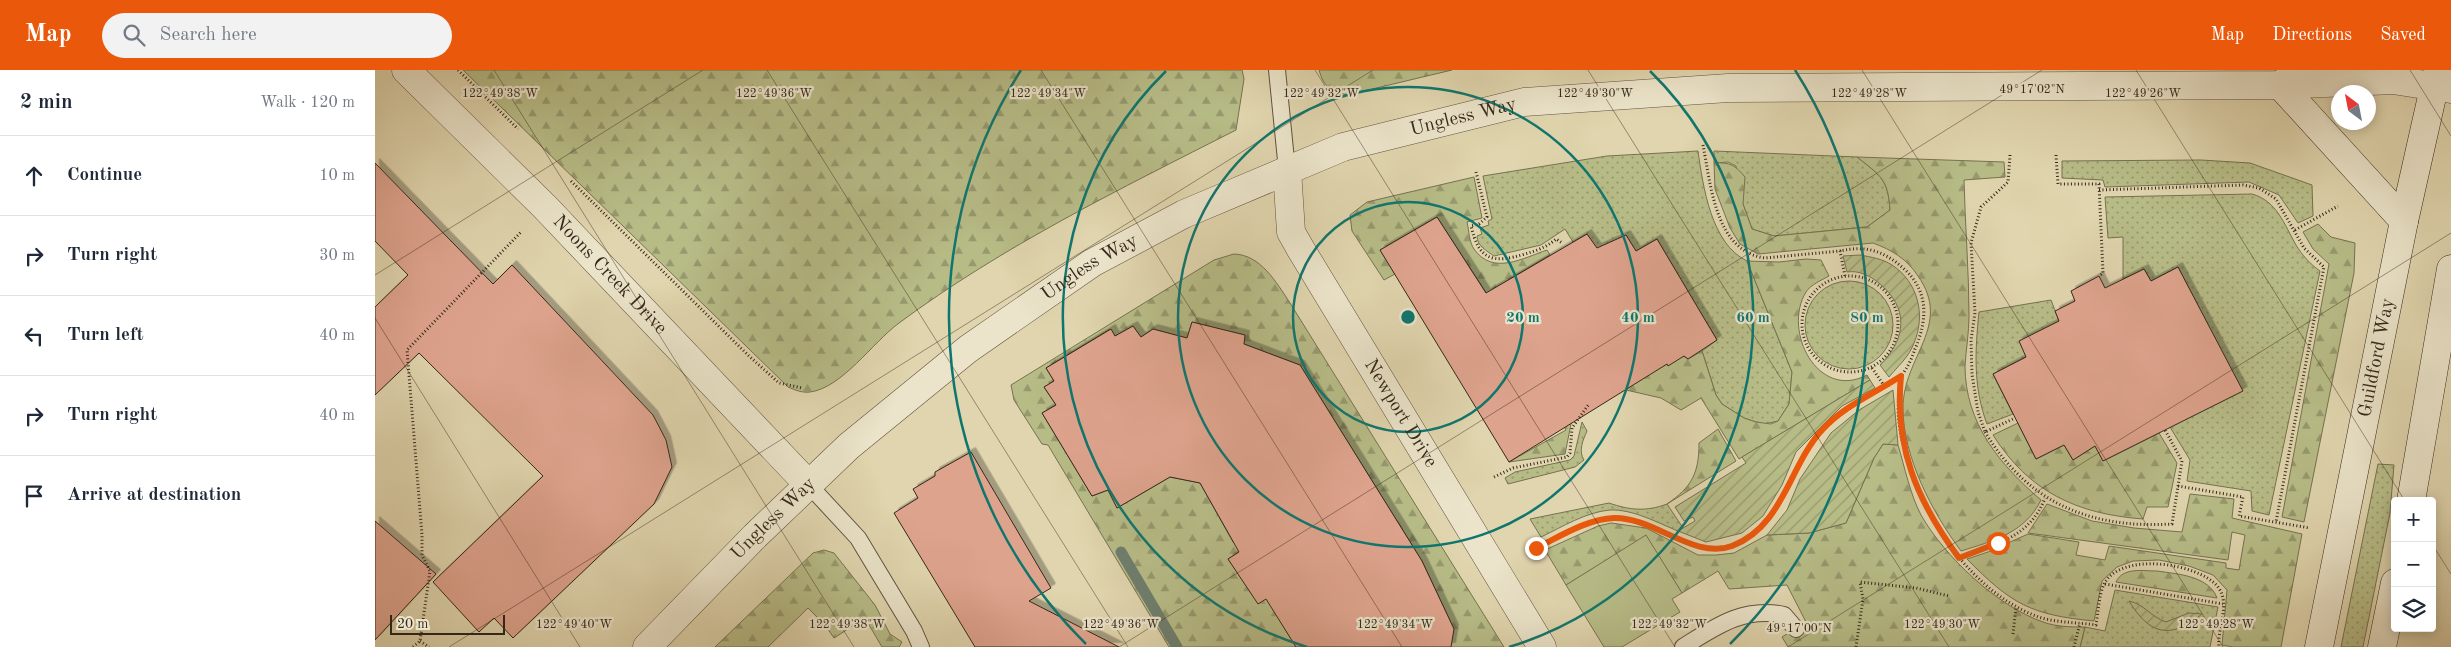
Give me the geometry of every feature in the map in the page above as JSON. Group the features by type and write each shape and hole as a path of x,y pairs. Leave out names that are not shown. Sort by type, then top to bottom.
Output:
{"street":[{"name":"Noons Creek Drive","path":"406,70 545,207 808,484"},
{"name":"Ungless Way","path":"647,647 808,484 849,446 968,349 1085,268 1184,214 1343,148 1524,102 1728,88 2290,77 2441,82"},
{"path":"2290,77 2403,221"},
{"name":"Guildford Way","path":"2319,647 2403,221 2441,82"},
{"name":"Newport Drive","path":"1287,170 1291,232 1542,647"},
{"path":"2412,497 2451,270"},
{"path":"2382,647 2394,587"}],"lane":[{"path":"1277,70 1287,170"},
{"path":"808,484 858,538 921,647"},
{"path":"1683,647 1727,620 1756,612 1784,616 1795,629"}],"path":[{"path":"458,70 521,132"},
{"path":"1536,548 1577,529 1613,518 1642,521 1705,548 1731,546 1747,538 1761,527 1779,505 1809,446 1823,428 1840,414 1901,376 1912,357 1923,330 1924,305 1914,277 1886,254 1859,248 1765,258 1754,257 1734,244 1725,228 1713,196 1703,145"},
{"path":"2010,155 2008,182 1981,207 1971,243 1975,313 1971,340 1971,374 1978,412 1985,432 2016,474 2045,498 2075,511 2103,519 2131,524 2172,524 2182,461 2165,430"},
{"path":"2056,155 2058,184 2099,184 2103,273 2099,276"},
{"path":"1476,172 1487,217 1479,224 1471,226 1477,246 1484,254 1495,260 1515,257 1542,248 1556,240 1562,243"},
{"name":"Noons Creek Drive","path":"571,181 756,363 779,383 802,388"},
{"path":"2099,190 2243,185 2259,188 2276,199 2304,248 2324,266 2276,522"},
{"path":"2295,230 2338,206"},
{"path":"413,647 420,641 430,571 422,555 407,350 545,207"},
{"path":"1840,251 1845,276"},
{"path":"1845,276 1860,277 1874,283 1886,292 1894,304 1898,318 1897,333 1893,347 1872,368 1857,372 1842,372 1827,367 1815,358 1803,338 1802,315 1807,300 1817,288 1831,280 1845,276"},
{"path":"1872,368 1885,387"},
{"path":"1901,376 1899,422 1914,480 1930,516 1959,558 1986,584 2016,606 2037,617 2096,626 2104,584 2117,570 2138,563 2161,564 2207,578 2219,588 2223,604 2219,647"},
{"path":"1494,477 1513,468 1567,457 1570,452 1572,428 1589,404"},
{"path":"1985,432 2015,418"},
{"path":"2178,486 2243,497 2239,516 2310,528"},
{"path":"1959,558 2023,532 2034,519 2045,498"},
{"path":"1856,647 1863,599 1860,582 1916,588 1949,596"},
{"path":"2104,584 2223,604"},
{"path":"2013,634 2016,606"},
{"path":"2074,647 2080,623"},
{"path":"420,641 429,647"}],"green space":[{"path":"463,70 1242,70 1244,79 1236,130 1063,220 979,269 899,323 834,382 822,389 807,392 788,387"},
{"path":"1319,70 1452,70 1347,95 1336,92 1329,87 1323,81"},
{"path":"1698,151 1706,197 1717,228 1725,242 1735,253 1747,261 1792,372 1789,404 1778,421 1764,424 1744,418 1722,404 1716,395 1702,351 1717,340 1657,239 1636,251 1626,235 1597,250 1587,234 1573,242 1565,229 1541,245 1494,256 1483,248 1477,240 1477,236 1482,234 1480,228 1489,225 1488,221 1492,219 1483,176 1607,156"},
{"path":"1714,151 1857,157 1882,179 1887,191 1890,210 1867,227 1774,236 1752,229 1743,204 1736,166 1728,162 1714,163"},
{"path":"1857,157 2004,162 2005,177 1964,180 1969,299 1969,329 1965,366 1967,387 1971,406 1978,424 1988,441 2012,472 2041,500 2034,511 2017,528 1996,539 1961,551 1930,502 1921,483 1908,446 1904,427 1905,389 1929,326 1930,310 1927,294 1918,276 1899,256 1873,243 1758,254 1740,244 1730,228 1715,189 1714,163 1724,163 1735,167 1745,177 1743,204 1752,229 1774,236 1867,227 1890,210 1889,200 1882,179"},
{"path":"2201,160 2250,163 2312,185 2313,216 2298,223 2279,195 2249,182 2105,187 2103,180 2062,178 2062,161"},
{"path":"1474,177 1482,218 1467,222 1474,249 1490,262 1499,263 1509,263 1547,250 1550,255 1508,280 1500,314 1437,217 1380,250 1395,274 1384,280 1352,231 1350,215 1367,202"},
{"path":"2252,194 2261,197 2274,208 2301,252 2320,271 2269,515 2252,511 2251,491 2187,481 2190,460 2170,427 2242,391 2178,267 2151,281 2144,269 2123,279 2123,237 2108,238 2105,197"},
{"path":"2318,224 2331,237 2355,243 2354,273 2304,522 2282,517 2329,264 2313,249 2303,232"},
{"path":"1234,254 1252,259 1260,264 1290,303 1504,647 1449,647 1454,629 1422,561 1300,365 1244,344 1245,335 1192,322 1187,338 1153,329 1141,337 1133,326 1115,336 1110,329 1046,368 1054,381 1044,387 1056,405 1042,413 1092,496 1108,490 1117,508 1170,477 1200,483 1233,542 1257,541 1228,559 1258,603 1285,587 1292,597 1274,611 1296,647 1169,647 1048,445 1042,444 1014,400 1011,385 1214,260"},
{"path":"1860,255 1881,260 1901,272 1914,290 1917,300 1919,321 1914,343 1906,357 1889,377 1880,365 1889,355 1899,334 1900,313 1889,293 1879,283 1864,274 1847,272 1843,256"},
{"path":"1806,259 1821,260 1829,276 1808,289 1800,308 1799,325 1802,342 1809,358 1820,370 1833,378 1849,380 1867,375 1870,380 1739,459 1701,398 1681,410 1661,398 1626,390 1634,384 1660,355 1667,364 1683,356 1688,359 1702,351 1716,395 1722,404 1744,418 1756,422 1771,424 1778,421 1789,404 1792,372 1747,261 1779,262"},
{"path":"1849,281 1866,285 1880,294 1889,308 1893,325 1889,342 1880,356 1866,365 1849,369 1832,365 1818,356 1809,342 1805,325 1809,308 1818,294 1832,285"},
{"path":"2051,300 2059,321 2026,357 1993,374 2013,414 1987,424 1979,396 1976,369 1979,312"},
{"path":"1870,380 1875,388 1842,406 1796,452 1782,485 1763,516 1742,533 1706,542 1678,531 1695,521 1693,517 1684,521 1675,507 1746,463 1742,457"},
{"path":"1893,390 1898,445 1883,444 1874,458 1846,523 1809,533 1767,535 1787,510 1800,479 1831,433 1859,410"},
{"path":"1551,406 1572,419 1565,454 1509,462 1566,430"},
{"path":"1582,422 1587,431 1581,449 1584,460 1575,467 1508,484 1505,478 1515,472 1570,460 1574,456"},
{"path":"2018,423 2036,459 2064,445 2073,460 2095,446 2103,461 2159,433 2177,463 2168,507 2147,507 2143,519 2097,512 2057,496 2039,485 2022,471 2007,455 1993,435"},
{"path":"1718,429 1736,461 1667,504 1683,492 1692,478 1698,463 1699,443"},
{"path":"1883,444 1898,445 1911,490 1921,515 1931,531 1958,563 1991,592 2026,615 2053,625 2085,627 2080,647 1788,647 1782,637 1806,622 1787,585 1729,589 1718,571 1682,593 1646,536 1566,585 1545,550 1598,526 1611,523 1646,528 1698,555 1716,555 1734,553 1767,535 1809,533 1846,523 1874,458"},
{"path":"2378,464 2394,465 2390,513 2363,647 2341,647"},
{"path":"2190,494 2234,499 2232,518 2302,534 2281,647 2233,647 2222,645 2227,590 2213,575 2189,566 2159,560 2133,561 2117,567 2102,581 2094,621 2054,615 2023,605 1997,587 1967,559 2028,534 2079,542 2076,555 2105,560 2109,546 2226,563 2226,568 2239,570 2245,535 2232,532 2228,560 2028,533 2047,504 2092,521 2134,528 2182,532"},
{"path":"1609,503 1638,509 1659,507 1667,504 1683,528 1678,531 1636,514 1610,510 1583,517 1541,537 1530,519"},
{"path":"1646,535 1682,593 1672,599 1680,612 1622,647 1604,647 1566,585"},
{"path":"824,550 834,553 875,605 890,634 902,642 899,647 882,647 865,618 834,638 825,625 808,608 768,647 715,647 813,553"},
{"path":"2157,571 2192,577 2207,585 2217,598 2116,582 2119,577 2128,572"},
{"path":"2115,590 2218,607 2210,647 2080,647 2085,627 2105,631"},
{"path":"2129,601 2166,622 2189,613 2202,614 2180,628 2161,630 2145,621"}],"building":[{"path":"375,163 493,284 512,265 653,415 666,440 672,467 654,504 513,638 494,618 479,632 433,582 543,476 419,353 375,395 375,307 408,275 375,241"},
{"path":"1437,217 1486,293 1587,234 1597,248 1626,235 1636,251 1657,239 1717,340 1688,359 1684,356 1668,366 1667,364 1509,462 1380,250"},
{"path":"2178,267 2243,391 2103,461 2095,446 2073,460 2064,445 2036,459 1993,374 2026,357 2019,341 2059,321 2055,311 2075,301 2071,291 2099,276 2105,288 2144,269 2151,281"},
{"path":"1192,322 1245,335 1244,344 1300,365 1422,561 1454,629 1451,647 1296,647 1266,599 1258,604 1228,559 1239,552 1200,483 1170,477 1117,508 1108,490 1092,496 1042,413 1056,405 1044,387 1054,381 1046,368 1111,329 1115,336 1133,326 1141,337 1153,329 1187,338"},
{"path":"971,452 1051,588 1029,601 1119,647 975,647 894,513 918,498 913,489 935,476 935,472"},
{"path":"375,521 436,574 375,640"}],"waterway":[{"path":"1121,552 1177,647"}],"route":[{"path":"1536,548 1577,529 1613,518 1642,521 1705,548 1731,546 1747,538 1761,527 1779,505 1809,446 1823,428 1840,414 1901,376 1899,422 1914,480 1930,516 1959,558 1998,543"}]}
